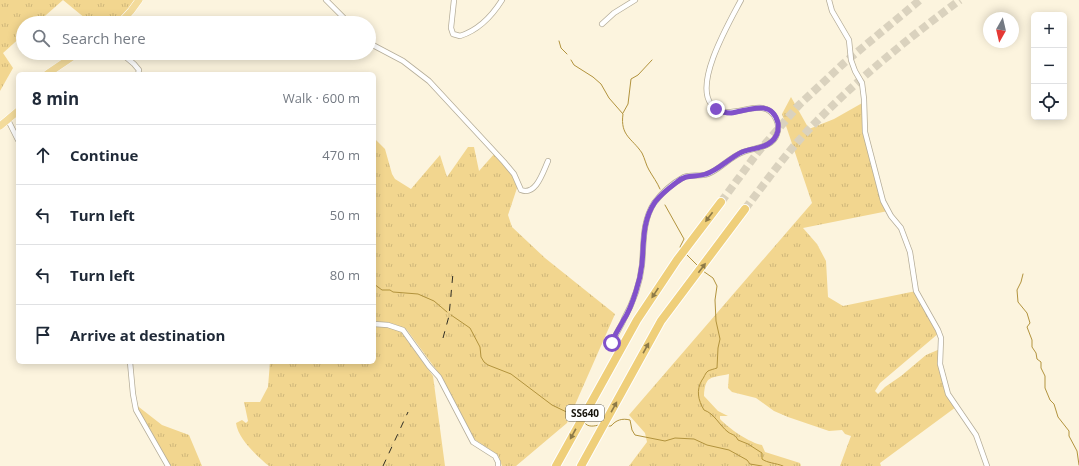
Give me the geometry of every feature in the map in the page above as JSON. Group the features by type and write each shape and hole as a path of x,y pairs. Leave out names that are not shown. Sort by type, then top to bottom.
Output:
{"highway":[{"name":"SS640","path":"557,464 637,320 677,260 720,202"},
{"name":"SS640","path":"581,466 661,321 726,237 745,209"}],"main road":[{"path":"127,16 139,0"},
{"path":"49,72 67,60"},
{"path":"0,126 16,113"}],"street":[{"path":"326,0 342,16"},
{"path":"454,0 451,28 452,33 455,35 463,35 483,23 502,0"},
{"path":"602,24 614,13 635,0"},
{"path":"612,347 613,339 632,304 636,291 642,266 644,228 648,215 655,202 684,177 706,174 742,152 767,145 777,134 778,128 776,119 767,110 762,108 754,108 730,113 723,112 713,107 708,98 706,86 714,56 719,42 741,0"},
{"path":"829,0 832,11 849,40 855,71 862,83 865,132 883,201 891,216 901,228 910,252 916,291 941,338 940,364 948,394 976,435 987,466"},
{"path":"376,47 403,61 429,82 504,162 514,174 521,190 527,191 535,187 548,162"},
{"path":"129,60 139,70 138,72"},
{"path":"8,120 16,136"},
{"path":"376,324 388,324 403,330 429,366 439,377 473,442 495,456 498,466"},
{"path":"130,364 136,410 168,466"}],"green space":[{"path":"0,0 63,0 45,16 16,16 16,41 3,53 13,68 0,91"},
{"path":"63,0 135,0 123,16 82,16"},
{"path":"791,97 809,129 834,119 864,102 865,132 877,179 888,211 803,228 817,244 826,261 828,297 843,306 916,291 939,333 880,383 875,391 878,394 926,355 940,349 943,377 956,407 880,463 881,466 840,466 851,436 845,434 842,430 829,431 788,417 774,411 756,398 732,392 728,388 729,374 713,377 706,384 705,389 704,396 718,411 728,416 720,416 720,419 728,427 740,435 762,445 765,452 800,463 801,466 629,466 647,442 645,433 629,415 812,203 782,114"},
{"path":"376,140 385,149 392,174 395,179 411,189 440,155 447,177 468,147 474,147 479,171 495,153 514,174 518,185 508,215 512,227 545,258 615,314 567,423 516,466 502,466 498,455 474,439 451,398 443,379 407,330 394,324 376,321"},
{"path":"376,326 395,328 401,332 433,376 445,466 269,466 244,441 240,435 236,423 242,420 246,423 248,421 244,402 260,402 268,387 270,364 376,364"},
{"path":"135,404 162,425 189,435 202,466 168,466"}],"waterway":[{"path":"559,41 561,48 567,54"},
{"path":"571,60 574,65 601,84 609,98 623,114 623,127 625,132 642,153 648,168 660,189"},
{"path":"623,113 628,104 631,79 638,75 652,60"},
{"path":"665,205 684,239 680,247 681,249"},
{"path":"686,254 698,266"},
{"path":"703,271 713,278 717,286 715,300 716,321 720,339 717,368 707,372 702,380 698,391 700,402 704,410 711,414 728,432 735,436 738,440 748,444 762,453 762,459 783,466"},
{"path":"1023,274 1017,290 1018,302 1027,313 1030,323 1027,327 1032,340 1032,347 1036,353 1037,359 1041,362 1041,368 1045,376 1045,388 1050,400 1054,404 1058,417 1069,431 1069,436 1077,451 1079,465"},
{"path":"376,286 382,290 418,294 434,301 447,312"},
{"path":"451,315 470,328 480,347 481,357 484,362 511,374 552,405 579,418"},
{"path":"607,426 611,426 619,420 630,420 632,430 635,435 665,441 675,438 694,439 707,445 729,450 747,460 750,464 762,466"},
{"path":"584,422 589,426 599,425"}],"tunnel":[{"path":"721,202 758,152 799,105 844,63 920,0"},
{"path":"745,209 797,142 833,105 886,58 960,0"}],"railway":[{"path":"443,338 449,316 453,273"},
{"path":"383,466 408,412"}],"route":[{"path":"612,343 615,334 632,304 640,279 644,228 648,215 655,202 660,196 684,177 712,172 742,152 767,145 777,134 778,125 776,119 765,109 750,108 730,113 716,109"}]}
